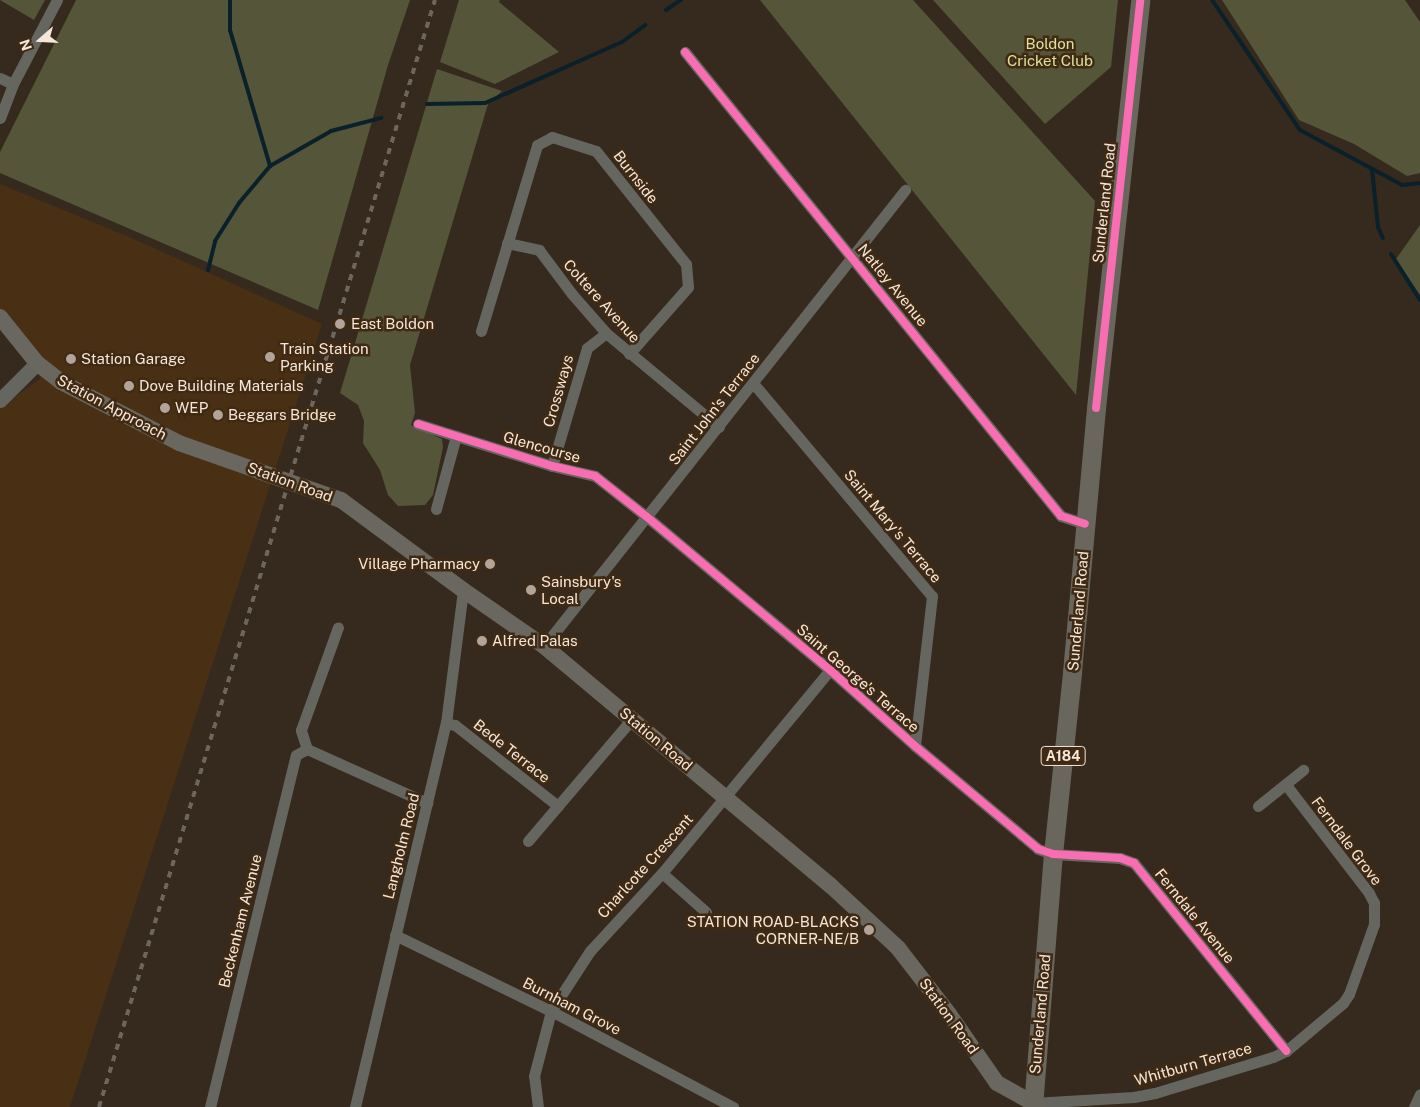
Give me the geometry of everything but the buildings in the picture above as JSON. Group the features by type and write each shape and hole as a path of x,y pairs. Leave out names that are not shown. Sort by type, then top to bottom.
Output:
{"main road":[{"name":"Sunderland Road","path":"1033,1105 1053,854 1085,524 1140,0"},
{"name":"Station Approach","path":"0,317 37,363 62,382 179,443 217,456"},
{"name":"Station Road","path":"217,456 341,500 463,590 544,646 830,885 898,948 949,1014 998,1083 1033,1105"}],"street":[{"path":"0,118 12,84 57,0"},
{"name":"Natley Avenue","path":"686,52 1061,516 1085,524"},
{"path":"0,78 12,84"},
{"name":"Burnside","path":"481,331 537,145 552,137 596,151 686,264 688,287 629,354"},
{"name":"Saint John's Terrace","path":"544,646 905,190"},
{"name":"Coltere Avenue","path":"507,243 538,250 572,294 606,333 629,354 719,426"},
{"name":"Crossways","path":"552,466 587,348 606,333"},
{"path":"0,400 37,363"},
{"name":"Saint Mary's Terrace","path":"753,383 932,596 916,746"},
{"name":"Glencourse","path":"418,424 552,466 595,476 647,517"},
{"path":"436,509 456,436"},
{"name":"Saint George's Terrace","path":"647,517 830,670 916,746 1038,849 1053,854"},
{"name":"Langholm Road","path":"355,1107 446,723 463,590"},
{"path":"338,627 301,730 307,748 427,804"},
{"name":"Charlcote Crescent","path":"538,1107 534,1076 551,1011 590,951 662,873 830,670"},
{"path":"528,841 632,719"},
{"name":"Bede Terrace","path":"446,723 455,725 558,806"},
{"name":"Beckenham Avenue","path":"210,1107 296,755 307,748"},
{"path":"1258,806 1304,770"},
{"name":"Ferndale Grove","path":"1286,785 1369,893 1374,903 1374,924 1349,994 1343,1003"},
{"name":"Ferndale Avenue","path":"1053,854 1120,858 1134,863 1286,1051"},
{"path":"662,873 706,912"},
{"name":"Burnham Grove","path":"395,935 551,1011 733,1107"},
{"name":"Whitburn Terrace","path":"1033,1105 1155,1093 1286,1051 1343,1003"},
{"path":"1414,1107 1420,1094"}],"shaded area":[{"path":"0,184 134,239 322,324 70,1107 0,1107 0,408 41,378 0,314"}],"green space":[{"path":"0,0 45,0 34,20"},
{"path":"76,0 410,0 388,65 318,310 0,173 0,152"},
{"path":"459,0 500,0 499,2 559,52 495,84 440,62"},
{"path":"760,0 913,0 1095,201 1076,395"},
{"name":"Boldon Cricket Club","path":"933,0 1118,0 1111,67 1045,124"},
{"path":"1222,0 1405,0 1420,22 1420,173 1407,176 1354,144 1299,120"},
{"path":"437,69 502,91 488,104 410,365 415,413 411,425 442,439 443,447 433,495 425,505 398,506 388,495 380,470 363,443 364,421 358,405 340,393"},
{"path":"1420,225 1420,295 1396,259"}],"waterway":[{"path":"230,0 230,30 270,166"},
{"path":"666,10 681,0"},
{"path":"1212,0 1300,130 1402,185 1420,183"},
{"path":"427,104 485,103 622,42 645,25"},
{"path":"208,270 215,241 239,203 270,166 331,131 381,118"},
{"path":"1372,169 1378,227 1383,238"},
{"path":"1391,254 1420,300"}],"railway":[{"path":"99,1107 435,0"}],"cycle path":[{"path":"1096,408 1140,0"},
{"path":"685,52 1061,516 1085,524"},
{"path":"418,424 552,466 595,476 830,670 915,746 1038,849 1053,854 1120,858 1134,863 1286,1051"}],"place":[{"name":"East Boldon","path":"340,324"},
{"name":"Train Station Parking","path":"270,357"},
{"name":"Station Garage","path":"71,359"},
{"name":"Dove Building Materials","path":"129,386"},
{"name":"WEP","path":"165,408"},
{"name":"Beggars Bridge","path":"218,415"},
{"name":"Village Pharmacy","path":"490,564"},
{"name":"Sainsbury's Local","path":"531,590"},
{"name":"Alfred Palas","path":"482,641"},
{"name":"STATION ROAD-BLACKS CORNER-NE/B","path":"869,930"}]}
